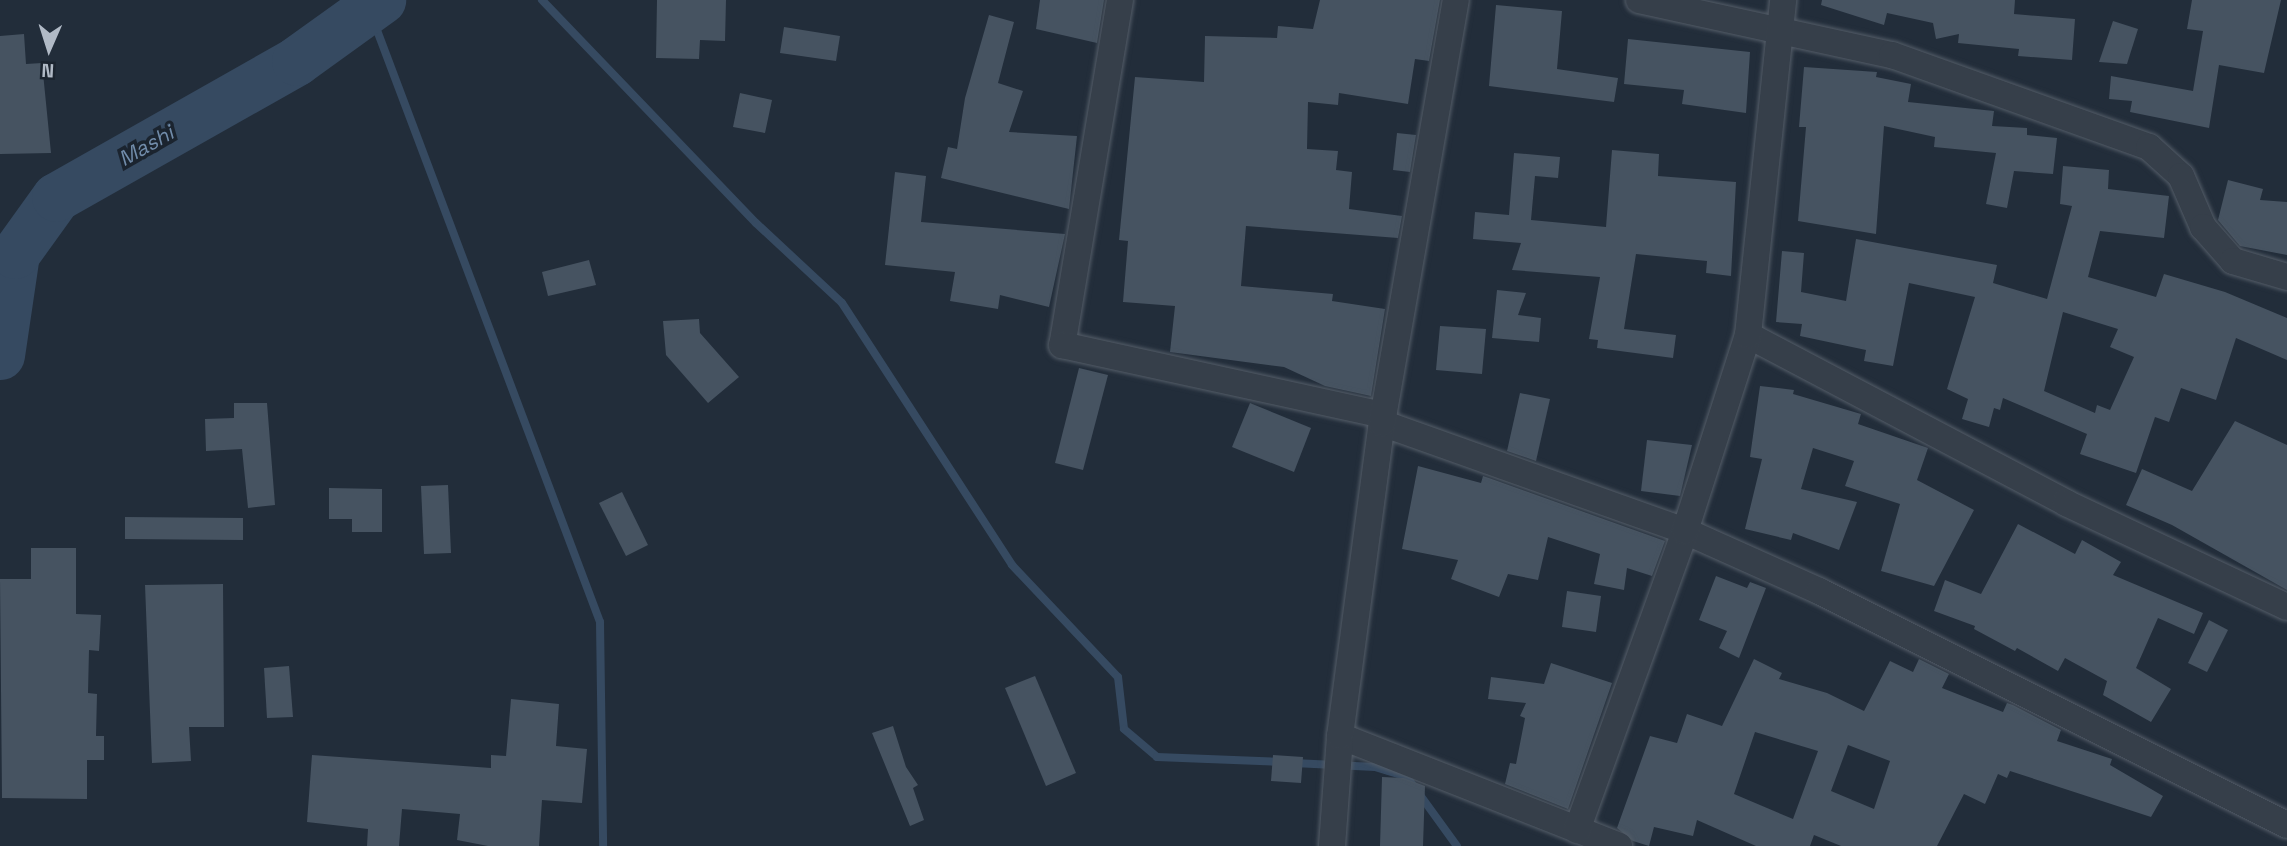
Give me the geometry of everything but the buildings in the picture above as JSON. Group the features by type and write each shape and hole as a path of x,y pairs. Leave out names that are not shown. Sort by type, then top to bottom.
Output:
{"street":[{"path":"1120,0 1062,345 1382,419 1685,531 1819,591 2287,825"},
{"path":"1332,846 1340,736 1382,419 1457,0"},
{"path":"1639,0 1780,27 1892,55 2149,147 2181,176 2203,227 2232,261 2287,277"},
{"path":"1577,830 1685,531 1748,335 1783,0"},
{"path":"1748,335 2066,503 2287,607"},
{"path":"1340,736 1619,846"}],"waterway":[{"name":"Mashi","path":"0,355 15,254 56,197 296,61 381,0"},
{"path":"542,0 756,223 842,303 1012,565 1118,677 1124,729 1157,757 1281,762"},
{"path":"369,9 600,622 603,846"},
{"path":"1294,763 1375,767 1407,777 1457,846"}]}
